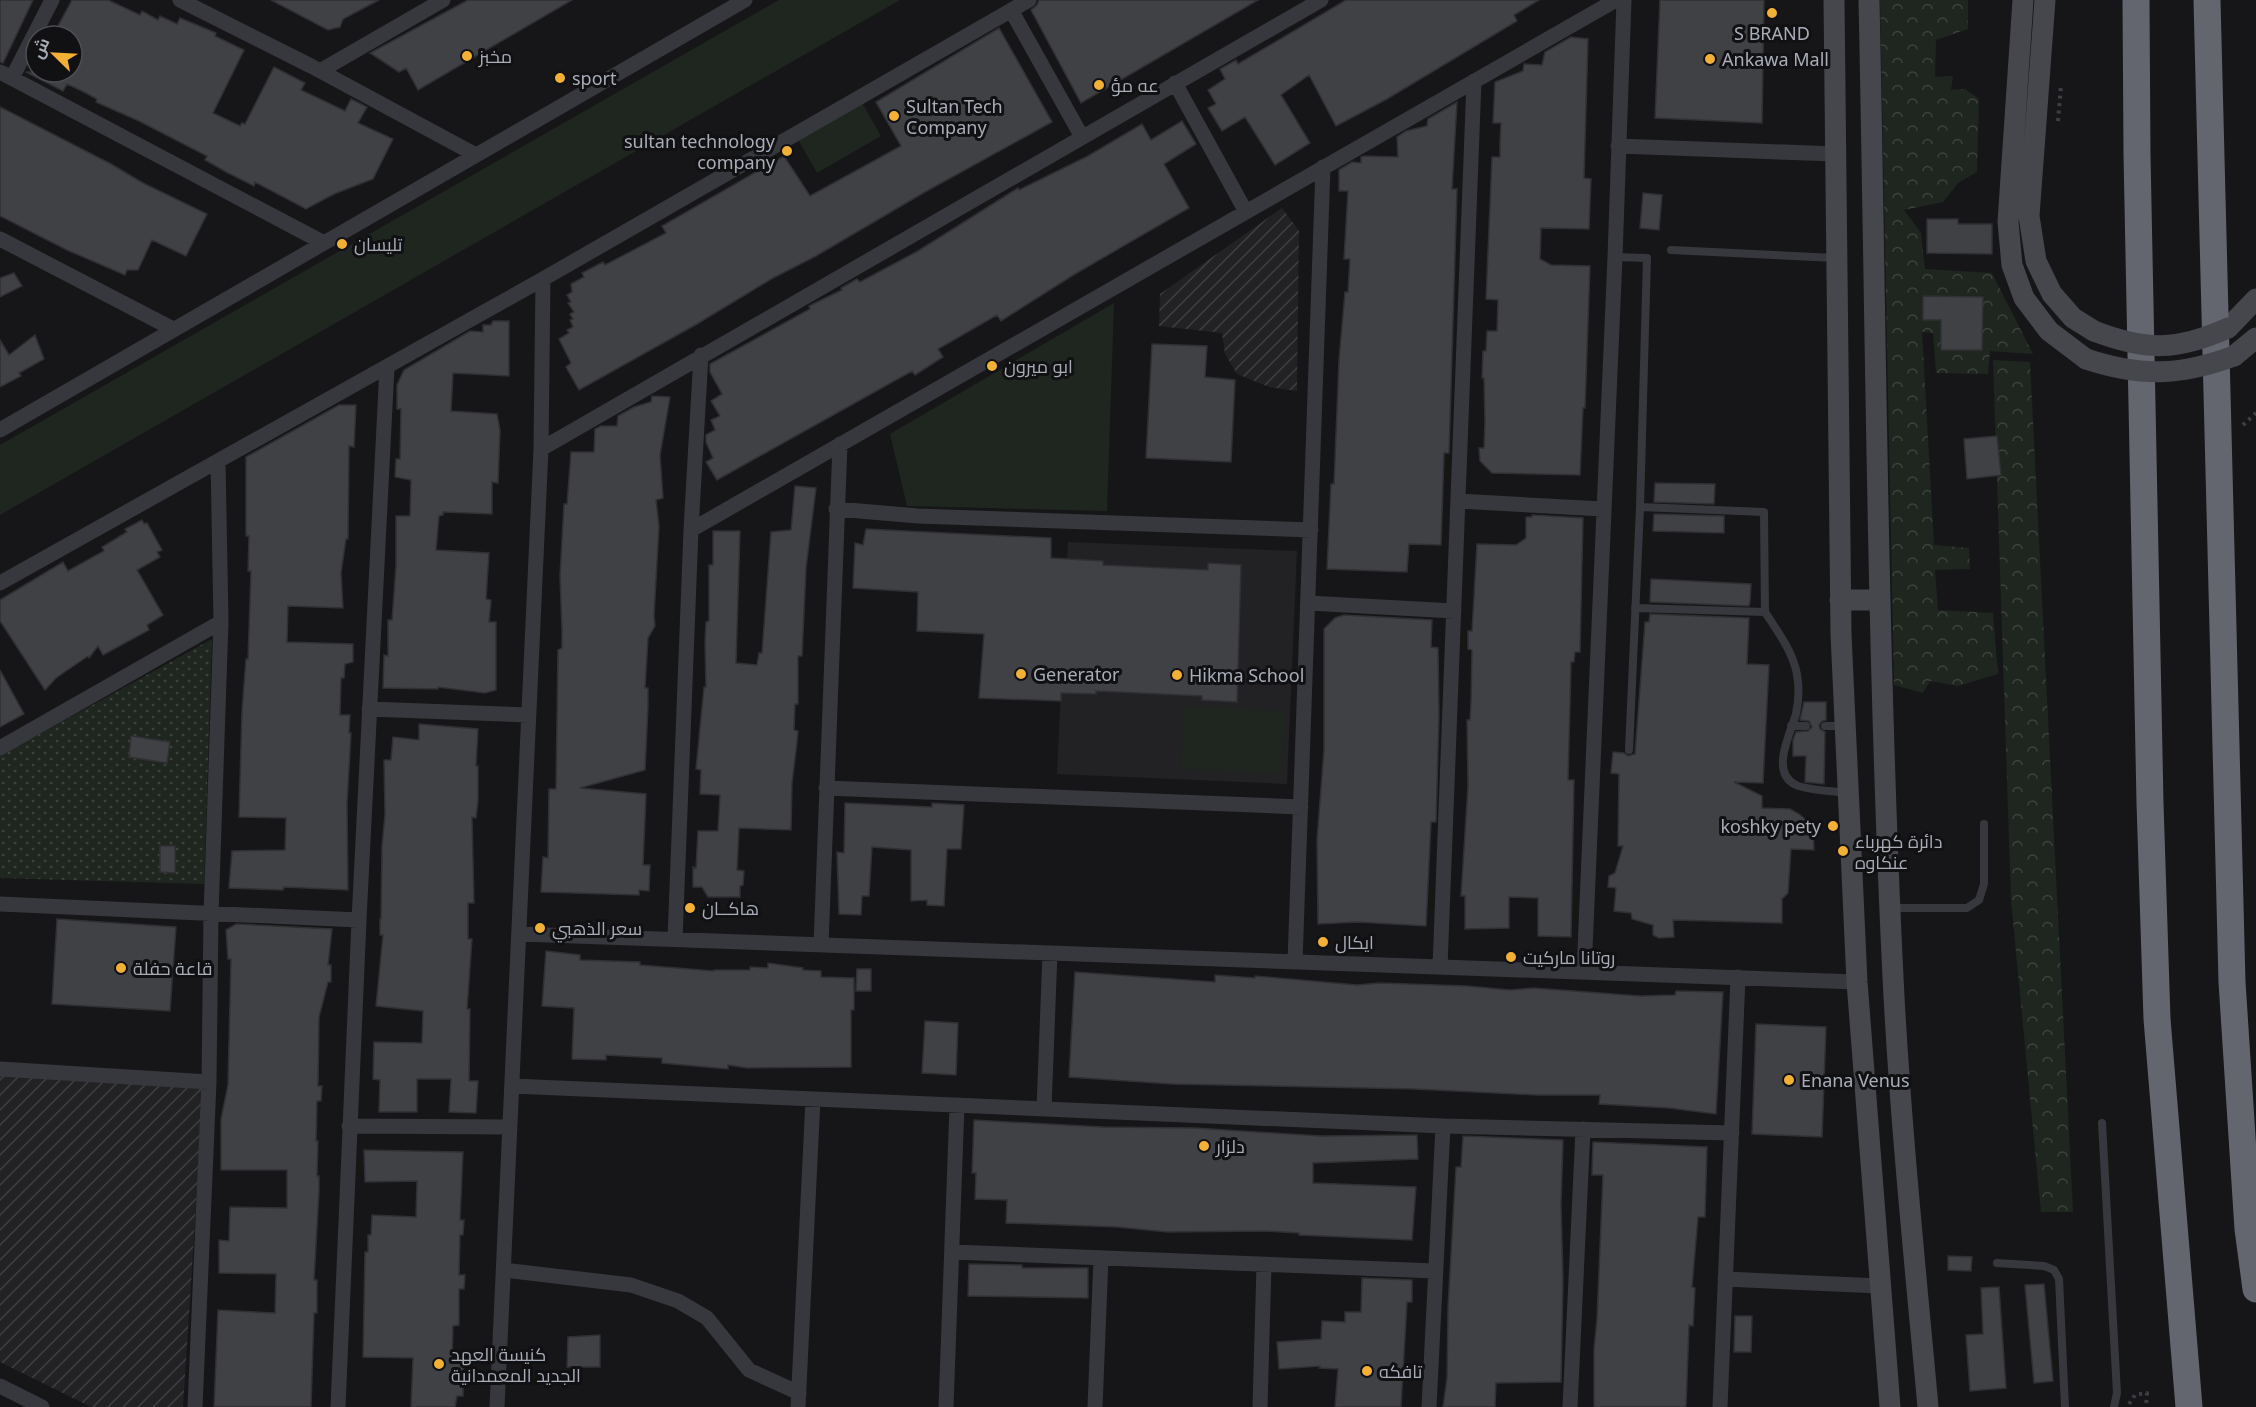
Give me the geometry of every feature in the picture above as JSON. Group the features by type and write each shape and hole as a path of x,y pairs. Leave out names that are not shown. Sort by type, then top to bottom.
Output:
{"highway":[{"path":"2136,0 2150,803 2157,1019 2188,1407"},
{"path":"2207,0 2232,982 2248,1229 2256,1289"}],"street":[{"path":"52,0 6,75 324,243"},
{"path":"180,0 320,71 476,155"},
{"path":"320,71 443,0"},
{"path":"0,430 745,0"},
{"path":"0,583 543,279 1029,0"},
{"path":"541,449 1320,0"},
{"path":"691,530 1616,0"},
{"path":"1584,972 1624,0"},
{"path":"1833,0 1840,600 1835,726 1848,793 1857,982 1890,1407"},
{"path":"1869,0 1880,600 1890,908 1909,1204 1928,1407"},
{"path":"2023,0 2007,222 2013,265 2024,298 2049,331 2086,359 2115,369 2145,373 2175,372 2205,367 2234,356 2256,338"},
{"path":"2045,0 2029,216 2036,261 2052,294 2073,318 2094,331 2120,341 2147,346 2166,346 2203,339 2228,328 2256,299"},
{"path":"1011,10 1082,137"},
{"path":"1440,967 1474,81"},
{"path":"1175,83 1246,212"},
{"path":"1618,146 1836,154"},
{"path":"1295,962 1323,167"},
{"path":"0,239 173,329"},
{"path":"497,1407 541,449 543,279"},
{"path":"675,939 691,530 701,355"},
{"path":"338,1407 358,920 387,367"},
{"path":"821,945 840,444"},
{"path":"195,1407 209,1083 211,914 221,622 218,461"},
{"path":"1458,501 1603,508"},
{"path":"836,509 918,516 1311,530"},
{"path":"1840,600 1880,600"},
{"path":"1308,603 1454,611"},
{"path":"0,748 221,622"},
{"path":"369,709 529,715"},
{"path":"826,788 1301,807"},
{"path":"0,904 358,920"},
{"path":"519,934 1857,982"},
{"path":"1044,1109 1050,953"},
{"path":"1720,1407 1738,977"},
{"path":"0,1069 209,1083"},
{"path":"512,1086 1443,1126 1732,1133"},
{"path":"504,1270 631,1285 678,1301 707,1318 749,1370 799,1400 813,1099"},
{"path":"946,1407 957,1105"},
{"path":"349,1126 510,1127"},
{"path":"1429,1407 1443,1126"},
{"path":"1570,1407 1583,1129"},
{"path":"952,1252 1435,1271"},
{"path":"1095,1407 1101,1258"},
{"path":"1260,1407 1264,1264"},
{"path":"1725,1279 1880,1286"},
{"path":"0,1386 42,1407"}],"lane":[{"path":"1671,250 1835,258"},
{"path":"1615,257 1647,258 1640,507 1629,750"},
{"path":"1640,507 1764,512 1765,612 1796,662 1799,684 1796,712 1785,742 1782,763 1785,775 1795,785 1848,793"},
{"path":"1635,608 1765,612"},
{"path":"1791,726 1806,726"},
{"path":"1890,908 1967,908 1979,900 1984,884 1984,824"},
{"path":"2103,1123 2117,1393 2114,1407"},
{"path":"1997,1263 2044,1266 2054,1270 2059,1280 2065,1407"}],"path":[{"path":"2243,425 2256,413"},
{"path":"2127,1407 2135,1395 2147,1393 2146,1407"}],"shaded area":[{"path":"1282,208 1299,231 1297,391 1269,387 1237,374 1225,354 1222,333 1159,326 1160,294"},
{"name":"Hikma School","path":"1068,542 1297,551 1287,784 1057,774"},
{"path":"0,1072 204,1082 183,1407 91,1407 0,1362"}],"green space":[{"path":"779,0 900,0 0,515 0,445"},
{"path":"1880,0 1968,0 1968,29 1936,40 1935,77 1953,76 1951,90 1965,89 1979,99 1977,172 1958,183 1943,202 1904,210 1921,233 1925,269 1992,273 2033,354 1990,351 1988,374 1936,373 1933,333 1922,332 1934,545 1969,548 1970,569 1935,570 1938,610 1993,613 1998,674 1958,686 1930,681 1923,693 1894,685"},
{"path":"857,94 881,136 817,173 793,131"},
{"path":"1114,303 1107,511 907,506 890,434"},
{"path":"1993,360 2030,362 2073,1212 2041,1212 2011,900"},
{"path":"212,639 204,884 0,878 0,756"},
{"path":"1184,706 1284,711 1281,773 1181,769"}],"building":[{"path":"0,0 33,0 3,63 0,62"},
{"path":"72,0 108,0 140,15 142,11 158,20 160,16 177,24 180,18 216,33 215,36 244,50 213,113 240,126 242,123 245,124 274,67 305,83 301,90 345,111 351,99 367,107 358,123 393,139 373,179 334,194 306,209 255,182 254,186 228,173 205,160 207,156 96,102 97,99 67,84 84,84 84,24 59,24"},
{"path":"271,0 379,0 343,19 340,27 328,30"},
{"path":"468,0 572,0 418,90 406,68 399,72 370,53"},
{"path":"1039,0 1258,0 1081,103 1031,10"},
{"path":"1346,0 1539,0 1514,15 1517,21 1387,99 1336,126 1309,75 1281,95 1310,143 1275,165 1245,117 1222,131 1208,108 1216,104 1208,90 1225,79 1220,69 1236,60 1238,64"},
{"name":"Ankawa Mall","path":"1660,0 1764,0 1762,123 1655,118"},
{"path":"999,28 1052,122 773,278 697,324 579,390 566,367 571,363 559,339 569,333 567,330 573,327 570,314 574,312 568,303 571,302 567,295 572,292 571,284 584,277 582,273 603,262 605,265 666,233 662,226 784,156 810,196 901,146 876,102"},
{"path":"1571,37 1588,39 1584,178 1591,179 1589,229 1541,228 1540,259 1551,265 1590,266 1580,475 1492,473 1480,461 1479,448 1484,448 1483,351 1486,351 1487,331 1497,331 1498,300 1486,299 1492,157 1500,157 1501,123 1493,123 1495,82 1523,71 1524,64 1542,65 1545,52"},
{"path":"49,84 67,84 63,91"},
{"path":"1457,102 1452,189 1457,189 1449,453 1444,453 1441,545 1409,544 1407,572 1327,569 1331,484 1334,484 1339,360 1350,259 1344,259 1348,191 1339,191 1339,170 1352,162 1361,163 1361,157 1364,156 1398,157 1397,137 1406,131 1427,126 1428,119"},
{"path":"0,107 143,183 207,214 186,256 152,240 138,270 127,270 125,275 67,250 0,216"},
{"path":"1182,121 1196,144 1164,164 1189,208 1075,274 1001,321 997,315 938,349 943,357 915,375 912,371 717,480 706,462 713,458 706,442 706,435 715,430 711,420 720,416 711,401 722,394 710,372 710,364 810,309 809,306 842,290 841,288 857,279 860,282 918,251 1018,188 1019,190 1088,156 1142,124 1151,140"},
{"path":"1643,193 1662,195 1659,230 1640,228"},
{"path":"1927,219 1958,219 1958,224 1992,224 1992,254 1927,253"},
{"path":"14,273 22,286 0,297 0,278"},
{"path":"1923,296 1983,297 1982,350 1941,350 1941,320 1923,320"},
{"path":"493,321 509,321 509,376 453,373 451,411 497,414 500,430 498,483 492,482 492,514 443,512 443,515 439,516 436,550 489,553 486,599 491,600 489,622 496,622 496,690 485,693 438,687 438,689 383,688 384,655 388,656 388,620 392,620 396,566 396,516 410,516 411,480 395,477 396,459 400,459 401,409 397,409 397,385 404,370 470,331 483,332 483,325 491,325"},
{"path":"35,335 44,359 19,373 21,376 0,387 0,340 9,355"},
{"path":"1152,344 1207,346 1205,377 1235,380 1231,462 1146,458"},
{"path":"652,396 670,397 660,455 663,498 656,500 659,526 655,626 648,638 645,688 648,688 648,706 645,770 580,788 646,794 643,865 650,865 649,891 639,890 639,895 541,892 543,857 548,858 549,789 556,789 558,650 562,648 560,576 564,504 567,504 571,452 594,452 595,429 601,426 617,426 618,416 634,407 651,402"},
{"path":"339,405 356,405 354,447 349,446 348,539 346,539 341,573 343,608 288,606 287,642 353,644 353,662 345,664 344,678 341,678 340,715 350,715 349,733 351,733 347,804 348,890 284,887 283,890 229,888 232,851 285,850 286,818 239,817 242,711 246,659 248,659 251,571 248,571 249,536 246,536 246,457"},
{"path":"1997,436 2001,475 1967,479 1964,439"},
{"path":"1655,483 1715,484 1714,504 1654,502"},
{"path":"795,486 816,488 806,568 802,656 798,656 798,704 795,704 794,730 798,731 792,783 791,830 739,828 737,870 744,871 740,897 708,897 702,887 693,887 693,867 696,868 698,831 718,831 720,795 700,794 701,770 696,769 704,687 706,687 705,643 706,622 709,621 709,565 713,565 713,531 740,531 736,663 757,665 759,653 762,653 771,532 791,530"},
{"path":"1654,514 1724,516 1724,533 1653,531"},
{"path":"1532,515 1583,518 1580,652 1575,652 1574,662 1571,662 1568,780 1574,780 1571,937 1538,936 1538,898 1509,897 1509,928 1465,929 1465,896 1461,896 1468,786 1467,720 1470,720 1471,702 1472,650 1468,649 1468,631 1472,631 1477,544 1516,545 1526,538 1526,517 1532,517"},
{"path":"142,520 144,524 147,523 162,550 157,552 160,557 137,570 163,615 147,625 149,630 103,655 98,646 89,658 88,656 56,678 45,690 0,621 0,600 63,562 68,571 104,551 102,547 127,532 125,529"},
{"path":"866,529 1051,538 1051,558 1103,561 1103,565 1208,570 1208,563 1241,565 1237,702 1202,700 1202,696 1096,691 1096,694 1061,693 1061,701 979,698 984,634 917,631 918,592 853,588 855,543 863,545"},
{"path":"1651,579 1751,584 1749,606 1650,602"},
{"path":"1650,614 1749,618 1747,664 1769,665 1763,783 1734,782 1762,796 1762,808 1790,809 1806,820 1813,831 1814,850 1791,849 1788,893 1782,899 1782,923 1673,920 1674,937 1659,938 1653,935 1653,925 1632,919 1631,913 1614,911 1616,888 1608,887 1609,876 1615,873 1623,846 1618,846 1619,774 1611,773 1613,752 1624,753 1628,756 1635,754 1645,622 1649,622"},
{"path":"1344,615 1432,620 1431,647 1438,648 1439,715 1436,822 1431,822 1426,926 1358,922 1318,924 1317,840 1324,750 1324,629 1335,618"},
{"path":"0,670 24,714 0,727"},
{"path":"1804,702 1826,702 1826,720 1819,725 1820,729 1825,732 1824,784 1805,782 1806,756 1793,756 1793,740 1796,732 1808,731 1812,727 1809,721 1800,720"},
{"path":"419,724 478,729 476,766 478,766 478,800 476,818 472,817 474,903 468,903 468,939 472,939 467,1009 470,1009 469,1081 478,1081 476,1113 449,1112 451,1079 417,1079 417,1112 379,1112 380,1080 373,1079 374,1042 422,1043 423,1011 376,1006 383,935 380,935 380,919 385,814 384,760 391,760 393,737 419,740"},
{"path":"131,736 170,742 167,763 129,757"},
{"path":"845,803 932,807 932,803 964,805 961,849 947,849 944,906 927,905 927,900 911,901 911,850 872,847 869,896 862,896 861,915 839,914 837,852 844,853"},
{"path":"160,846 175,846 175,873 160,872"},
{"path":"57,919 176,927 170,1011 52,1004"},
{"path":"236,924 332,929 328,965 331,965 331,982 328,982 319,1017 318,1086 322,1086 321,1101 317,1101 316,1141 318,1141 319,1191 314,1280 317,1280 317,1313 314,1313 311,1407 214,1407 218,1310 275,1313 276,1274 219,1273 219,1240 229,1241 230,1207 287,1208 287,1170 221,1170 221,1119 228,1085 231,959 228,959 226,930"},
{"path":"546,951 580,955 580,960 640,962 640,965 714,971 750,970 750,967 768,968 768,963 821,971 821,977 854,978 854,1010 851,1010 851,1067 747,1068 728,1065 728,1069 662,1063 662,1058 606,1055 606,1060 572,1059 574,1008 542,1006"},
{"path":"857,969 871,969 871,991 856,991"},
{"path":"1075,972 1215,982 1215,975 1255,978 1255,976 1357,985 1380,983 1510,990 1534,988 1640,996 1675,995 1676,991 1723,992 1716,1114 1669,1108 1599,1104 1600,1095 1172,1084 1069,1077"},
{"path":"925,1021 958,1023 956,1075 922,1073"},
{"name":"Enana Venus","path":"1756,1024 1826,1027 1822,1137 1752,1134"},
{"path":"974,1120 1103,1127 1195,1128 1321,1136 1417,1135 1418,1159 1313,1163 1313,1183 1416,1187 1412,1240 1299,1235 1299,1233 1265,1231 1168,1232 1117,1227 1006,1223 1007,1200 975,1199 976,1173 972,1173"},
{"path":"1463,1136 1563,1140 1561,1382 1496,1383 1495,1407 1443,1407 1447,1378 1448,1307 1456,1167 1461,1167"},
{"path":"1593,1142 1707,1147 1705,1217 1698,1217 1692,1287 1695,1288 1693,1326 1689,1325 1686,1407 1594,1407 1594,1349 1603,1175 1592,1175"},
{"path":"364,1150 463,1152 460,1220 464,1220 463,1235 460,1235 459,1275 465,1275 464,1289 459,1289 459,1325 453,1326 452,1363 463,1363 463,1396 457,1396 455,1407 411,1407 413,1358 363,1357 365,1252 368,1252 368,1235 371,1235 372,1215 416,1217 417,1181 365,1182"},
{"path":"1948,1256 1972,1257 1971,1271 1948,1270"},
{"path":"969,1264 1022,1265 1022,1268 1088,1268 1088,1298 968,1296"},
{"path":"1362,1278 1412,1280 1412,1302 1407,1302 1401,1407 1335,1407 1338,1369 1319,1368 1320,1366 1279,1369 1277,1342 1321,1339 1322,1321 1345,1322 1345,1312 1361,1312"},
{"path":"2044,1284 2053,1381 2034,1383 2025,1285"},
{"path":"1999,1287 2006,1388 1970,1391 1966,1335 1983,1334 1981,1288"},
{"path":"1735,1316 1752,1316 1751,1352 1734,1352"},
{"path":"600,1335 600,1367 567,1367 568,1337"}],"place":[{"name":"S BRAND","path":"1772,13"},
{"name":"مخبز","path":"467,56"},
{"name":"Ankawa Mall","path":"1710,59"},
{"name":"sport","path":"560,78"},
{"name":"عه مؤ","path":"1099,85"},
{"name":"Sultan Tech Company","path":"894,116"},
{"name":"sultan technology company","path":"787,151"},
{"name":"تليسان","path":"342,244"},
{"name":"ابو ميرون","path":"992,366"},
{"name":"Generator","path":"1021,674"},
{"name":"Hikma School","path":"1177,675"},
{"name":"koshky pety","path":"1833,826"},
{"name":"دائرة كهرباء عنكاوه","path":"1843,851"},
{"name":"هاكــان","path":"690,908"},
{"name":"سعر الذهبي","path":"540,928"},
{"name":"ايكال","path":"1323,942"},
{"name":"روتانا ماركيت","path":"1511,957"},
{"name":"قاعة حفلة","path":"121,968"},
{"name":"Enana Venus","path":"1789,1080"},
{"name":"دلزار","path":"1204,1146"},
{"name":"كنيسة العهد الجديد المعمدانية","path":"439,1364"},
{"name":"تافكه","path":"1367,1371"}]}
